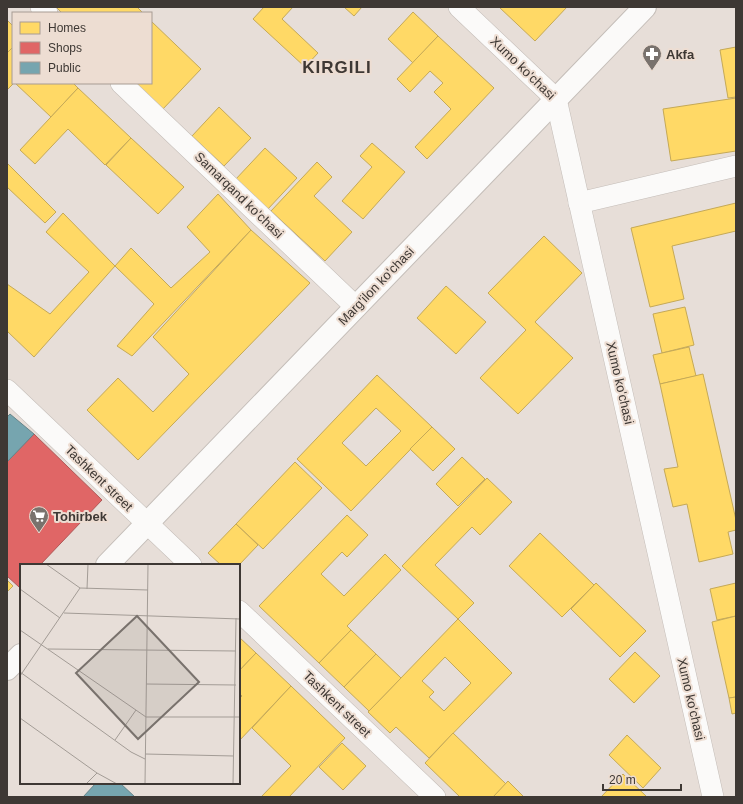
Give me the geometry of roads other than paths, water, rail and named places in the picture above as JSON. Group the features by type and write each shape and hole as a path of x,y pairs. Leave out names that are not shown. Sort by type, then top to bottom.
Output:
{"street":[{"name":"Xumo ko'chasi","path":"459,7 556,99 713,797"},
{"name":"Marg'ilon ko'chasi","path":"108,564 645,7"},
{"name":"Samarqand ko'chasi","path":"122,84 356,307"},
{"path":"579,203 736,166"},
{"name":"Tashkent street","path":"7,390 190,564"},
{"name":"Tashkent street","path":"240,612 435,797"},
{"path":"7,669 20,656"}],"place":[{"name":"Akfa","path":"652,71"},
{"name":"Tohirbek","path":"39,533"}],"district":[{"name":"KIRGILI","path":"337,67"}]}
